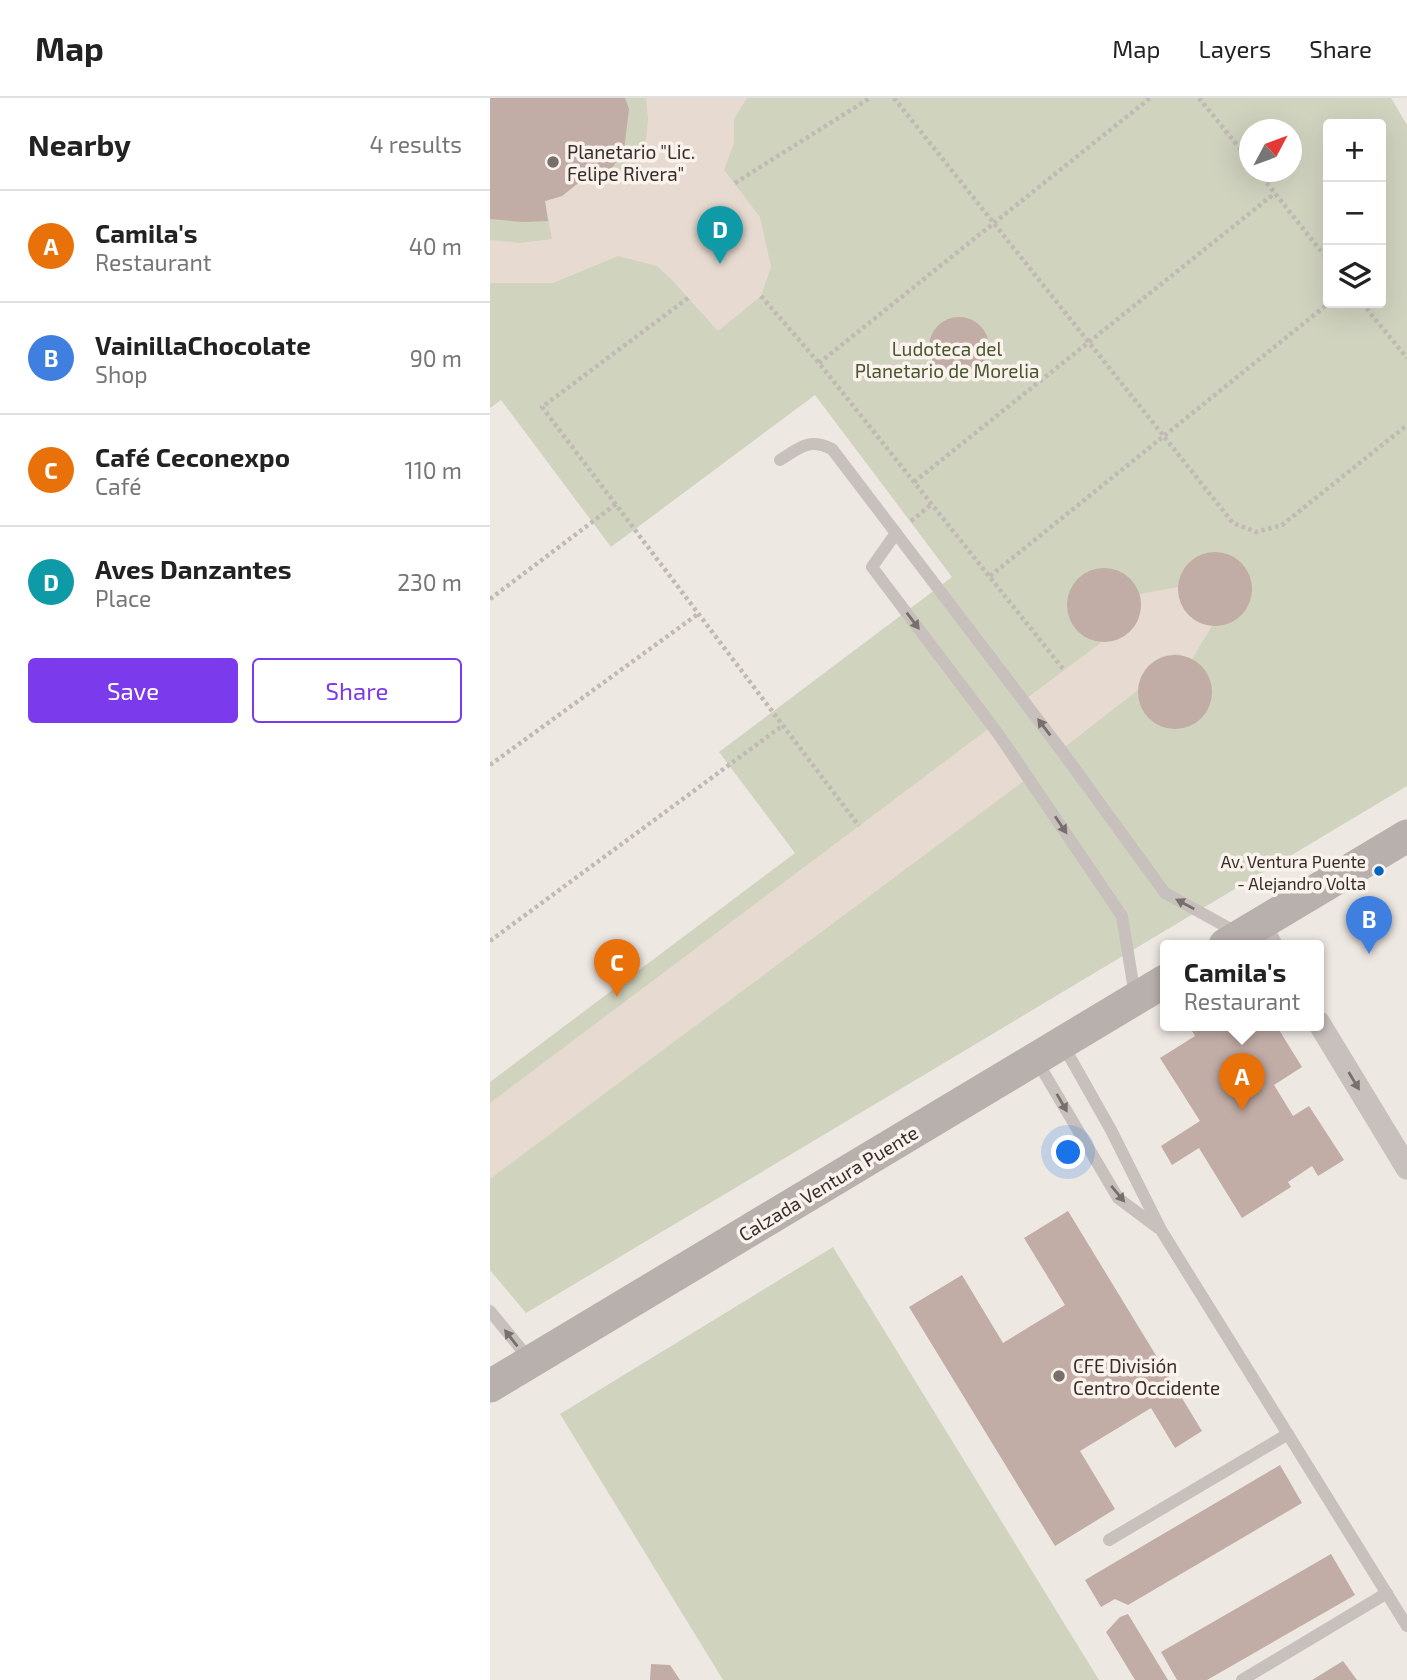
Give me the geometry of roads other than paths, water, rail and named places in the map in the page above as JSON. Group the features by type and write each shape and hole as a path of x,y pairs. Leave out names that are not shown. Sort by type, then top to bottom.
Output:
{"street":[{"path":"1250,937 1407,836"},
{"name":"Calzada Ventura Puente","path":"490,1386 1160,984"},
{"path":"1324,1031 1407,1168"}],"lane":[{"path":"780,460 807,443 819,443 832,449 1054,740 1165,893 1250,937"},
{"path":"896,533 872,567 880,585 1006,746 1122,916 1135,998 1129,1002"},
{"path":"1049,1051 1118,1198 1161,1230"},
{"path":"1049,1051 1111,1130 1161,1230 1407,1626"},
{"path":"490,1311 529,1360 534,1359"},
{"path":"1109,1540 1288,1434"},
{"path":"1242,1680 1387,1593"}],"place":[{"name":"Planetario \"Lic. Felipe Rivera\"","path":"553,162"},
{"name":"Aves Danzantes","path":"720,264"},
{"name":"Av. Ventura Puente - Alejandro Volta","path":"1379,871"},
{"name":"VainillaChocolate","path":"1369,954"},
{"name":"Café Ceconexpo","path":"617,997"},
{"name":"Camila's","path":"1242,1111"},
{"name":"CFE División Centro Occidente","path":"1059,1376"}],"park label":[{"name":"Ludoteca del Planetario de Morelia","path":"947,359"}]}
